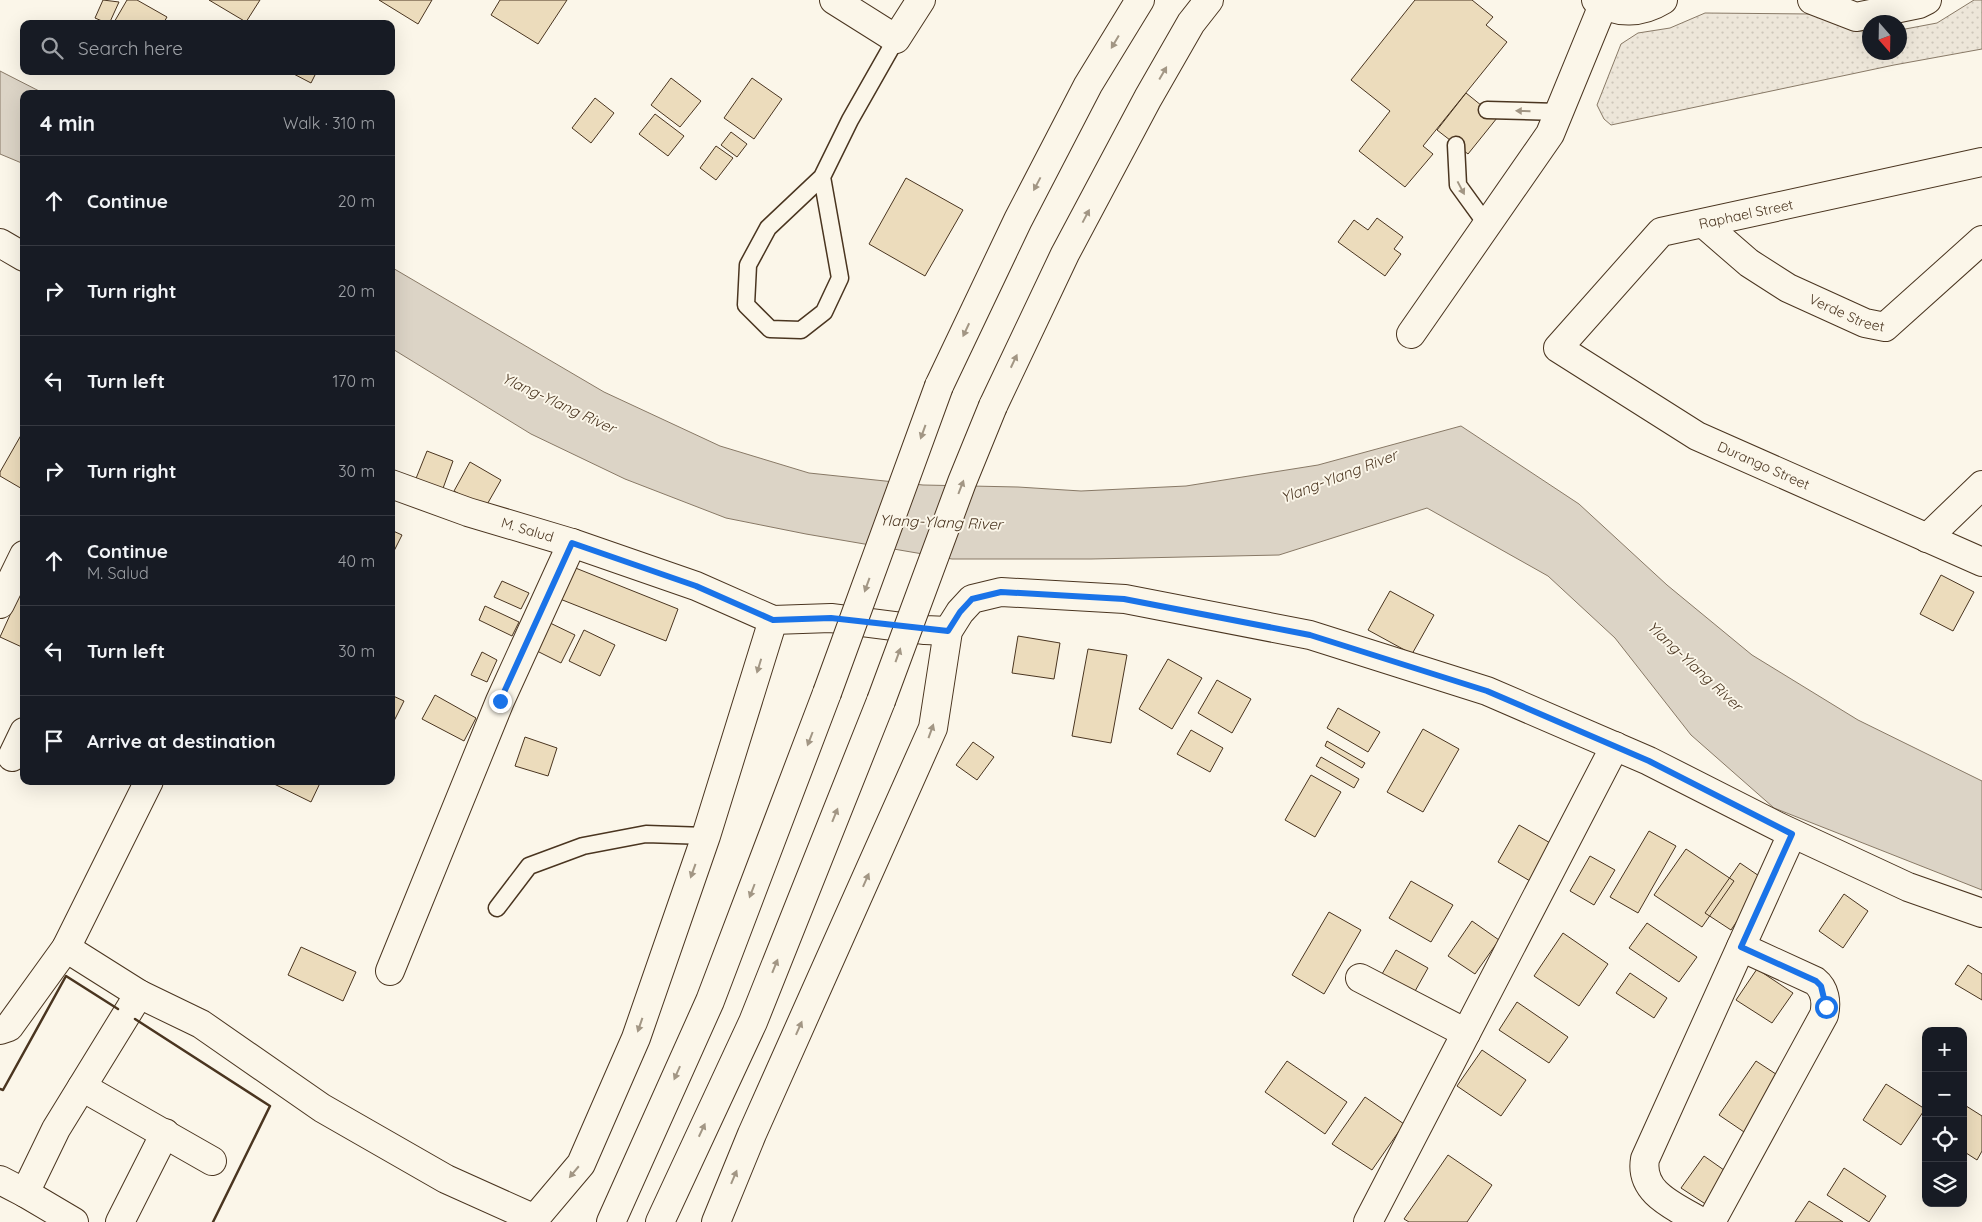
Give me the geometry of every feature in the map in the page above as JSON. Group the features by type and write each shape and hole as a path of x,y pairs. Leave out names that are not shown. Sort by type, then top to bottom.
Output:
{"street":[{"path":"834,0 896,39 921,0"},
{"path":"611,1222 710,1001 828,693 939,386 1036,186 1088,84 1140,0"},
{"path":"660,1222 753,1022 881,701 962,482 993,406 1079,228 1191,23 1209,0"},
{"path":"1411,334 1550,134 1599,2 1616,10 1642,10 1663,0"},
{"path":"1812,0 1856,17 1919,4 1927,0"},
{"name":"Raphael Street","path":"1558,348 1661,232 1982,162"},
{"name":"Verde Street","path":"1704,224 1749,263 1788,288 1865,323 1885,326 1982,240"},
{"path":"0,243 20,255"},
{"name":"Durango Street","path":"1558,348 1697,436 1982,562"},
{"path":"1927,538 1982,484"},
{"name":"M. Salud","path":"395,485 468,512 572,543 696,586 773,620"},
{"path":"390,971 500,701 572,543"},
{"path":"0,604 20,564"},
{"path":"716,1222 752,1134 933,728 948,631 960,612 972,599 1001,592 1124,599 1310,635 1487,691 1649,761 1792,834 1908,887 1982,913"},
{"path":"66,948 140,994 201,1024 322,1108 446,1179 533,1220 581,1164 636,1038 706,836 773,620 831,618 948,631"},
{"path":"12,757 20,740"},
{"path":"1368,1222 1615,746"},
{"path":"0,1030 9,1027 66,948 147,785"},
{"path":"1701,1222 1656,1194 1648,1184 1644,1165 1645,1159 1792,834"},
{"path":"1711,1222 1824,1015 1826,1007 1821,986 1816,981 1741,947"},
{"path":"1360,978 1466,1033"},
{"path":"25,1193 56,1129 140,994"},
{"path":"82,1087 212,1161"},
{"path":"120,1222 164,1134"},
{"path":"0,1180 74,1222"}],"lane":[{"path":"822,177 840,278 824,312 801,330 770,328 746,305 748,265 768,228 822,177 850,120 896,39"},
{"path":"1487,110 1558,112"},
{"path":"1456,145 1458,185 1487,225"},
{"path":"497,908 529,866 582,846 646,834 706,836"}],"shaded area":[{"path":"1974,0 1982,0 1982,49 1894,65 1611,125 1604,119 1597,105 1621,44 1638,33 1670,28 1705,13 1812,14 1856,31 1862,31 1862,60 1907,60 1907,29 1937,23"}],"water":[{"path":"0,71 37,90 20,90 20,162 0,154"},
{"name":"Ylang-Ylang River","path":"395,269 604,392 720,446 809,473 923,485 1018,487 1081,491 1186,486 1318,465 1461,426 1579,504 1667,585 1752,655 1858,720 1982,781 1982,890 1774,808 1691,735 1615,638 1548,576 1427,508 1279,555 1091,559 952,559 726,518 625,479 531,434 395,350"}],"building":[{"path":"103,0 119,2 111,20 95,18"},
{"path":"127,0 137,0 167,17 165,20 115,20"},
{"path":"209,0 260,0 247,20 243,20"},
{"path":"379,0 432,0 418,24"},
{"path":"500,0 567,0 538,44 491,15"},
{"path":"1415,0 1472,0 1493,17 1486,25 1507,42 1423,146 1433,154 1405,187 1359,151 1390,111 1351,80"},
{"path":"296,75 315,75 311,83"},
{"path":"671,78 701,101 680,127 651,105"},
{"path":"752,78 782,99 754,139 724,118"},
{"path":"1466,93 1497,118 1468,154 1437,130"},
{"path":"595,98 614,113 591,143 572,128"},
{"path":"655,114 684,136 668,156 639,134"},
{"path":"731,132 747,144 737,157 721,145"},
{"path":"716,146 733,158 716,180 700,168"},
{"path":"906,178 963,210 925,276 869,244"},
{"path":"1377,218 1403,237 1394,249 1401,254 1385,276 1338,242 1354,220 1368,230"},
{"path":"20,437 20,488 0,476 0,472"},
{"path":"427,451 453,461 442,491 415,481"},
{"path":"470,462 501,480 485,508 454,491"},
{"path":"395,532 402,535 395,549"},
{"path":"573,567 678,609 666,641 560,599"},
{"path":"1941,575 1974,592 1953,631 1920,614"},
{"path":"502,581 529,593 521,609 494,597"},
{"path":"1390,591 1434,615 1412,654 1368,630"},
{"path":"20,593 20,646 0,637"},
{"path":"485,606 519,622 512,636 479,620"},
{"path":"546,621 575,635 561,663 533,649"},
{"path":"584,630 615,645 600,676 569,661"},
{"path":"1018,636 1060,643 1054,679 1012,673"},
{"path":"1088,649 1127,655 1111,743 1072,736"},
{"path":"482,652 497,660 487,682 471,675"},
{"path":"1168,659 1202,678 1172,729 1139,709"},
{"path":"1217,680 1251,699 1232,733 1198,713"},
{"path":"435,695 476,718 464,741 422,719"},
{"path":"395,697 404,701 395,719"},
{"path":"1338,708 1380,732 1368,752 1327,728"},
{"path":"1423,729 1459,749 1423,812 1387,792"},
{"path":"1191,730 1223,748 1210,772 1177,754"},
{"path":"525,737 557,748 548,776 515,766"},
{"path":"1327,741 1365,763 1362,768 1325,746"},
{"path":"973,742 994,757 977,780 956,765"},
{"path":"1321,757 1359,779 1354,788 1316,766"},
{"path":"1311,775 1341,792 1315,837 1285,820"},
{"path":"276,785 319,785 311,802"},
{"path":"1519,825 1552,844 1530,881 1498,862"},
{"path":"1649,831 1676,846 1638,913 1610,897"},
{"path":"1686,849 1734,881 1702,927 1654,895"},
{"path":"1590,856 1615,870 1594,905 1570,891"},
{"path":"1740,863 1765,880 1731,930 1705,913"},
{"path":"1411,881 1453,905 1431,942 1389,918"},
{"path":"1844,894 1868,911 1843,948 1819,931"},
{"path":"1329,912 1361,930 1324,994 1292,975"},
{"path":"1472,921 1499,940 1475,974 1448,956"},
{"path":"1647,923 1697,957 1679,982 1629,948"},
{"path":"1563,933 1608,964 1579,1006 1534,976"},
{"path":"301,947 356,972 343,1001 288,975"},
{"path":"1396,950 1428,968 1414,993 1382,974"},
{"path":"1968,965 1982,974 1982,1000 1955,984"},
{"path":"1757,969 1793,993 1772,1023 1736,1000"},
{"path":"1630,973 1667,998 1654,1018 1616,993"},
{"path":"1517,1002 1568,1037 1549,1063 1499,1030"},
{"path":"1482,1050 1526,1080 1501,1116 1457,1086"},
{"path":"1287,1061 1347,1102 1325,1134 1265,1092"},
{"path":"1756,1061 1785,1080 1747,1134 1719,1115"},
{"path":"1886,1084 1922,1107 1922,1114 1901,1145 1863,1120"},
{"path":"1365,1097 1404,1124 1372,1170 1332,1144"},
{"path":"1967,1107 1982,1116 1982,1151 1977,1160 1967,1154"},
{"path":"1448,1155 1492,1185 1467,1222 1409,1222 1404,1219"},
{"path":"1704,1156 1731,1175 1710,1207 1681,1188"},
{"path":"1844,1168 1886,1196 1869,1222 1827,1195"},
{"path":"1809,1201 1843,1222 1795,1222"}],"wall":[{"path":"0,1089 3,1090 66,976 118,1009"},
{"path":"135,1019 270,1106 213,1222"}],"route":[{"path":"500,701 572,543 696,586 773,620 831,618 925,630 948,631 960,612 972,599 1001,592 1124,599 1310,635 1487,691 1649,761 1792,834 1741,947 1816,981 1821,986 1826,1007"}]}
